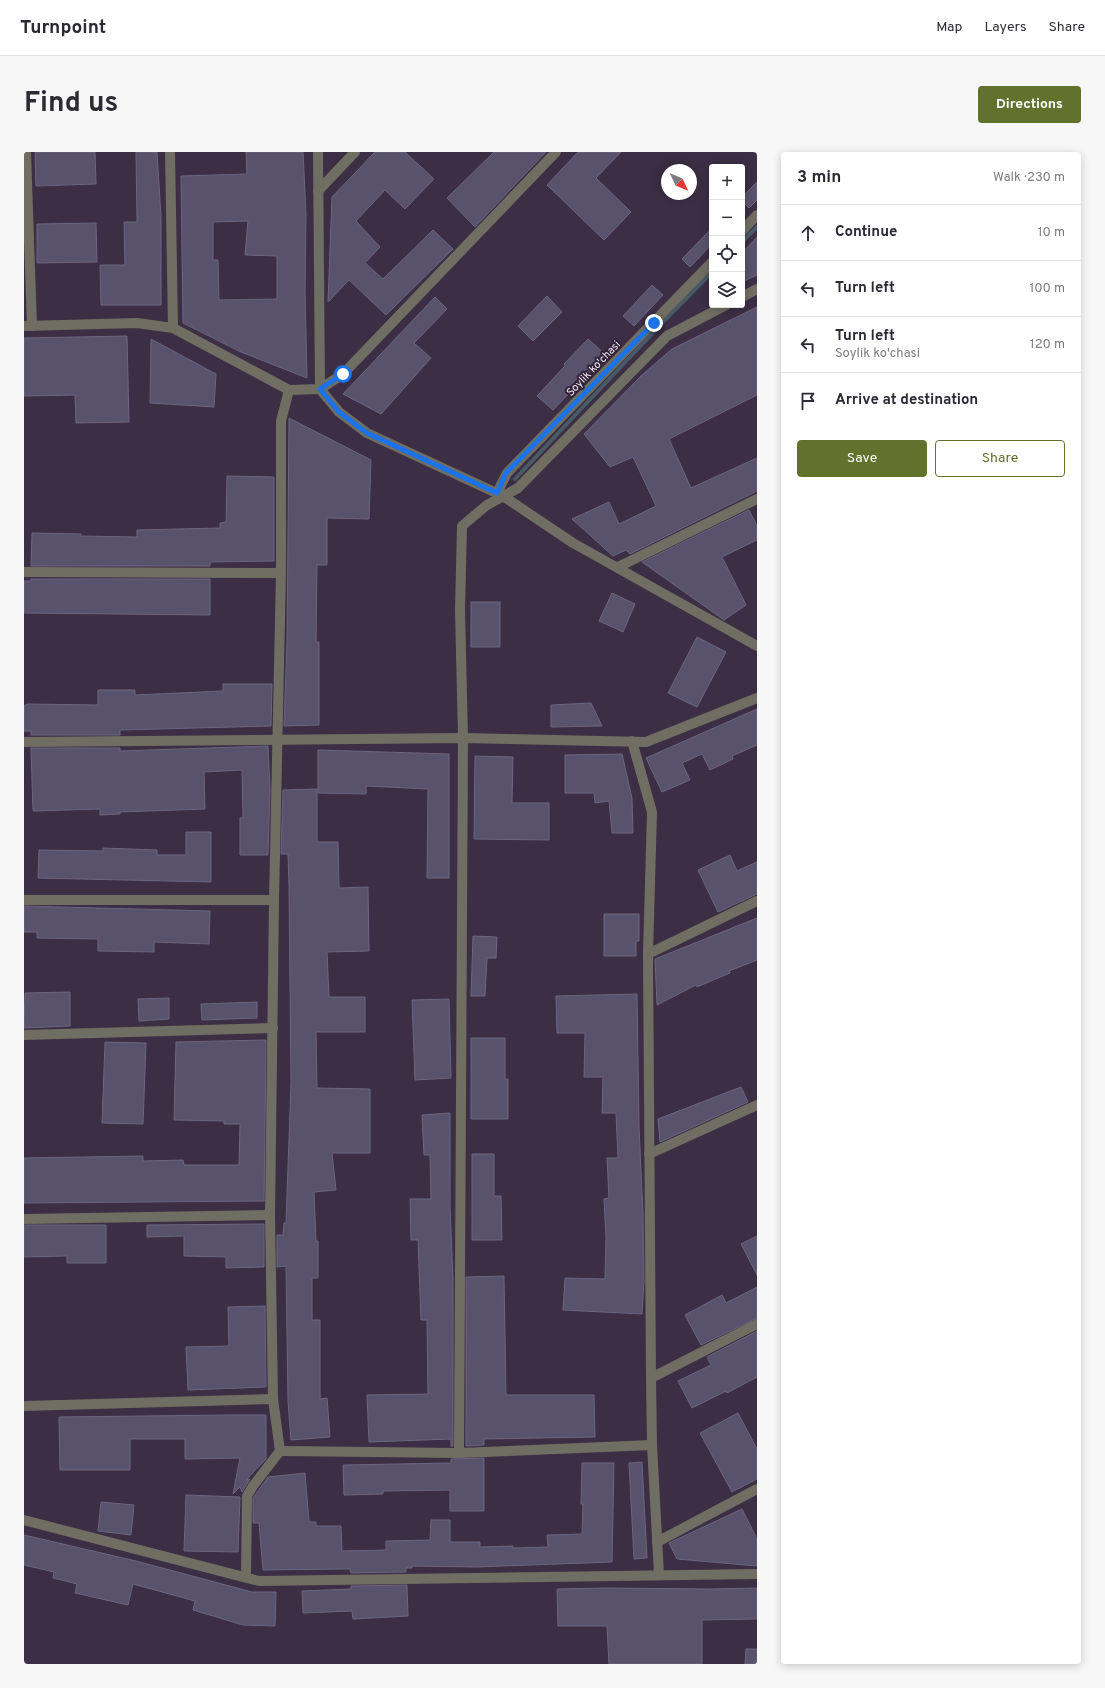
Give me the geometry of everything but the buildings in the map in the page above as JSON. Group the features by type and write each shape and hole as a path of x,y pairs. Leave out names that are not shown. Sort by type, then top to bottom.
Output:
{"street":[{"path":"26,152 28,326 137,323 173,328 289,390 320,389 343,374 556,152"},
{"path":"170,152 173,328"},
{"path":"318,152 320,389 339,412 367,433 500,494 573,543 757,646"},
{"path":"318,191 355,152"},
{"path":"745,228 757,215"},
{"name":"Soylik ko'chasi","path":"500,494 506,473 709,265"},
{"path":"745,295 757,289"},
{"path":"459,1453 463,738 460,610 462,526 500,494 518,488 667,336 720,308"},
{"path":"654,323 667,336"},
{"path":"246,1577 247,1496 280,1451 273,1399 270,1215 274,900 281,573 281,421 289,390"},
{"path":"618,568 757,499"},
{"path":"24,572 281,573"},
{"path":"24,742 277,738 463,738 646,742 757,698"},
{"path":"632,741 652,812 648,954 651,1378 652,1445 659,1575"},
{"path":"24,900 274,900"},
{"path":"648,954 757,901"},
{"path":"24,1035 273,1028"},
{"path":"649,1154 757,1105"},
{"path":"24,1219 270,1215"},
{"path":"651,1378 757,1324"},
{"path":"24,1406 273,1399"},
{"path":"280,1451 459,1453 652,1445"},
{"path":"657,1542 757,1490"},
{"path":"24,1520 259,1581 757,1574"}],"waterway":[{"path":"745,239 757,227"},
{"path":"515,479 709,275"}],"route":[{"path":"343,374 320,389 339,412 367,433 497,493 506,473 654,323"}]}
